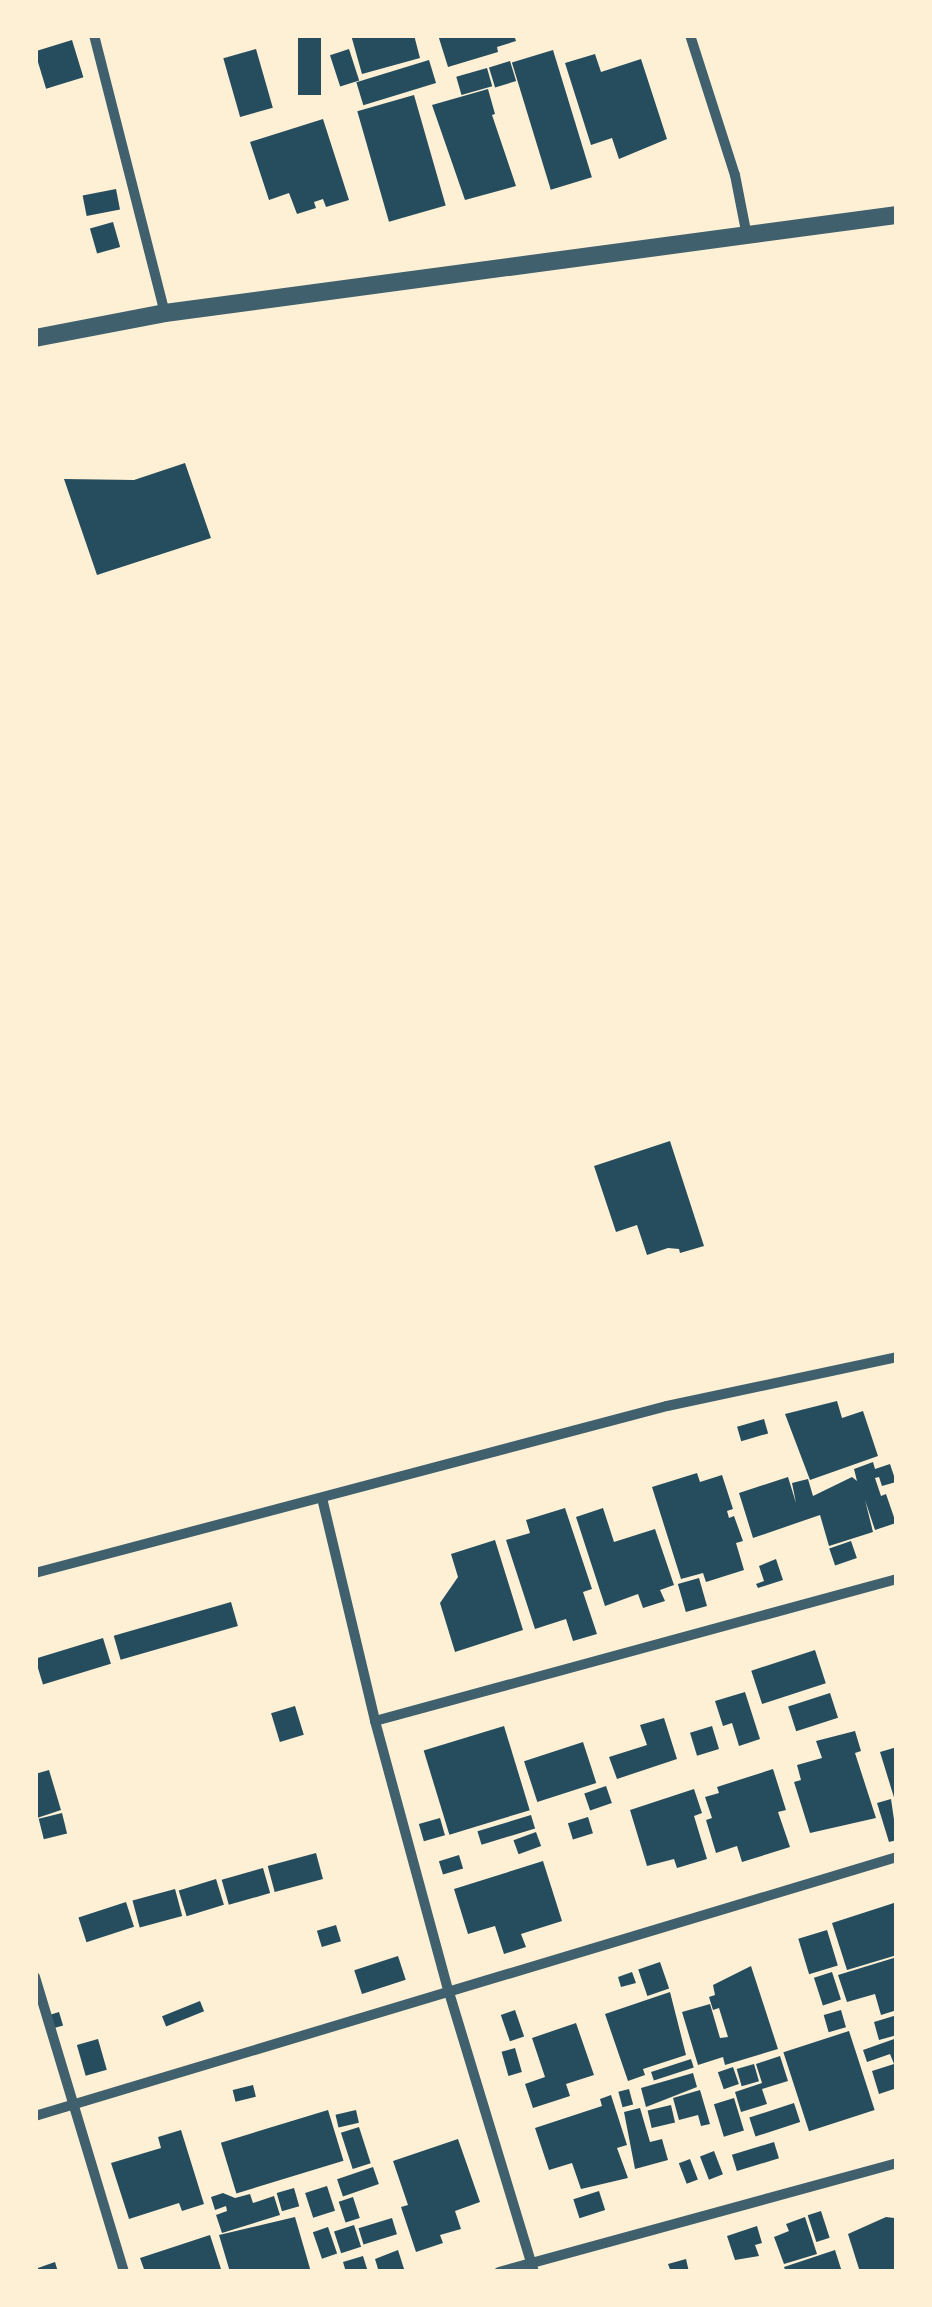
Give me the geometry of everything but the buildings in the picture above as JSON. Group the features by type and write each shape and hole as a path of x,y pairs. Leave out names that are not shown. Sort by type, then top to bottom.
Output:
{"street":[{"path":"94,35 164,313"},
{"path":"690,35 735,176 747,238"},
{"path":"35,338 164,313 897,215"},
{"path":"35,1573 668,1406 897,1357"},
{"path":"322,1498 375,1720 448,1988 533,2267"},
{"path":"375,1720 897,1579"},
{"path":"35,2116 448,1988 897,1856"},
{"path":"35,1977 124,2272"},
{"path":"499,2272 533,2267 897,2163"}]}
